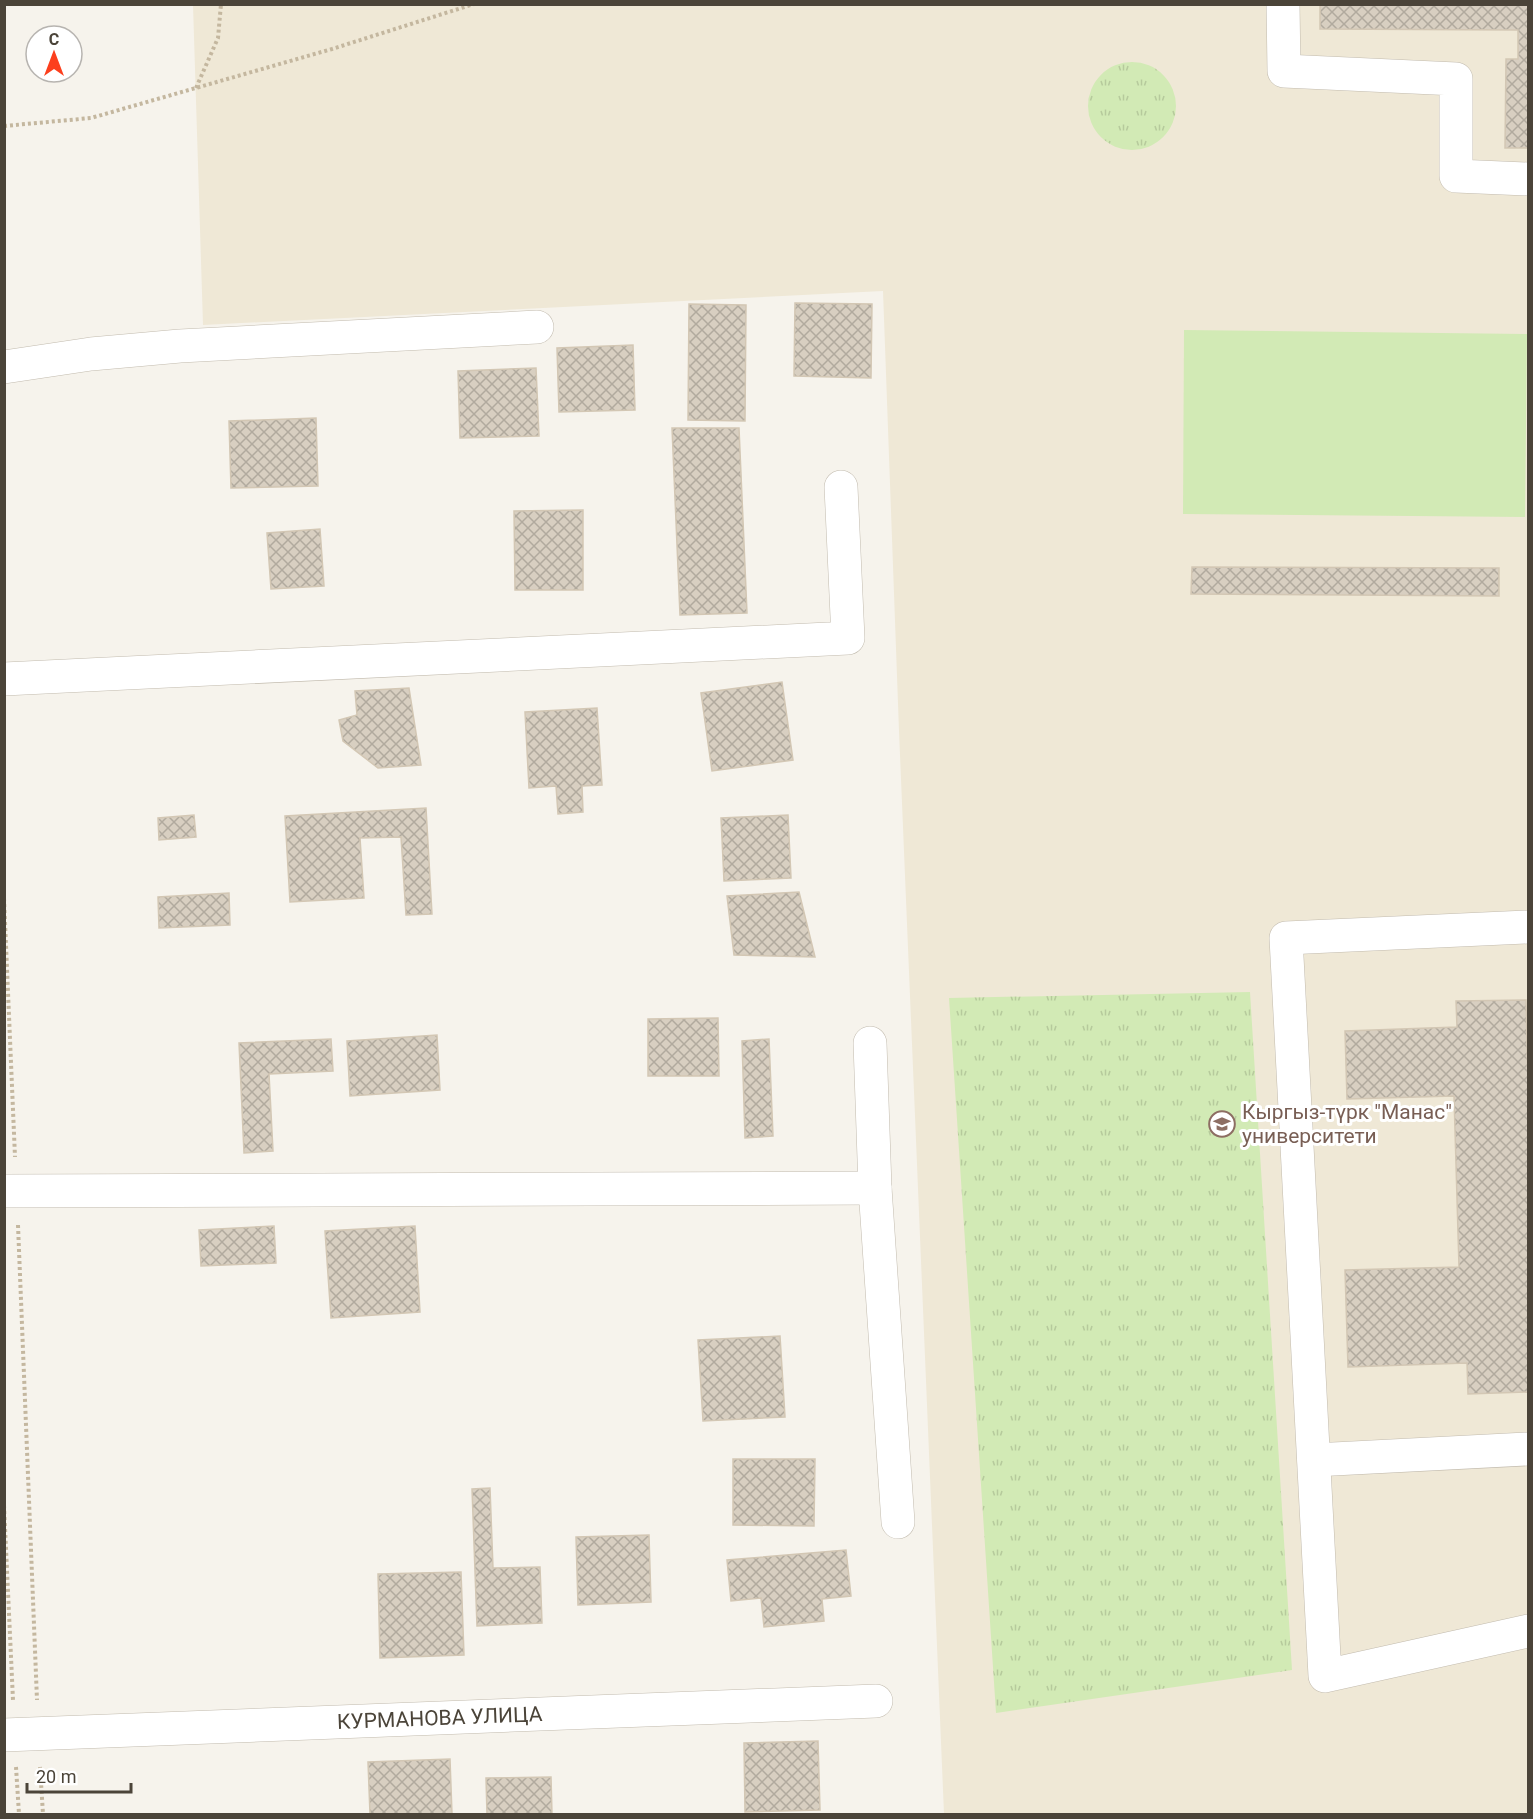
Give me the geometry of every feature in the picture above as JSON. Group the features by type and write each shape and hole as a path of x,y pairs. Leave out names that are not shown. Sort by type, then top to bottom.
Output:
{"street":[{"path":"1283,4 1284,71 1456,80 1456,176 1528,179"},
{"path":"4,367 91,354 180,346 537,327"},
{"path":"4,679 848,638 841,487"},
{"path":"1528,927 1286,938 1326,1676 1528,1631"},
{"path":"870,1043 875,1188 898,1522"},
{"path":"11,1191 875,1188"},
{"path":"1314,1460 1528,1449"},
{"name":"КУРМАНОВА УЛИЦА","path":"19,1734 876,1701"}],"path":[{"path":"196,89 218,38 221,4"},
{"path":"4,126 91,118 196,89 474,4"},
{"path":"4,898 11,1191 19,1815"},
{"path":"4,1505 19,1734 43,1815"}],"shaded area":[{"name":"Кыргыз-түрк \"Манас\" университети","path":"193,5 1528,5 1528,1814 944,1814 883,291 203,325"}],"green space":[{"path":"1132,62 1157,69 1169,81 1176,106 1169,131 1157,143 1132,150 1107,143 1095,131 1088,106 1095,81 1107,69"},
{"path":"1184,330 1527,334 1525,517 1183,514"},
{"path":"1250,992 1292,1670 996,1713 949,998"}],"building":[{"path":"1320,4 1528,4 1528,148 1505,148 1506,59 1518,59 1518,30 1320,29"},
{"path":"795,303 872,304 871,378 794,376"},
{"path":"689,304 746,305 745,421 688,420"},
{"path":"633,345 635,410 559,412 557,348"},
{"path":"536,368 539,436 460,438 458,371"},
{"path":"316,418 318,486 231,488 229,421"},
{"path":"672,428 739,428 747,613 680,615"},
{"path":"583,510 583,590 515,590 514,511"},
{"path":"320,529 324,586 271,589 267,533"},
{"path":"1192,567 1499,568 1499,596 1191,594"},
{"path":"782,682 793,760 712,771 701,693"},
{"path":"409,688 421,765 378,768 343,741 339,720 357,715 355,691"},
{"path":"597,708 602,785 582,786 583,812 558,814 556,786 529,788 525,712"},
{"path":"426,808 432,914 406,915 401,837 360,838 364,898 290,902 285,816"},
{"path":"194,815 196,837 159,840 158,818"},
{"path":"788,815 791,878 724,881 721,818"},
{"path":"799,892 815,957 734,955 727,896"},
{"path":"229,893 230,925 159,928 158,897"},
{"path":"1526,1000 1528,1392 1468,1394 1467,1363 1348,1367 1345,1270 1459,1267 1454,1096 1347,1099 1345,1031 1457,1027 1456,1001"},
{"path":"718,1018 719,1076 648,1076 648,1019"},
{"path":"437,1035 440,1090 350,1096 347,1041"},
{"path":"331,1039 333,1071 269,1074 273,1151 244,1153 239,1043"},
{"path":"769,1039 773,1136 745,1138 742,1041"},
{"path":"274,1226 276,1263 201,1266 199,1230"},
{"path":"415,1226 420,1312 331,1318 325,1231"},
{"path":"780,1336 785,1417 703,1421 698,1340"},
{"path":"733,1459 815,1459 814,1526 733,1525"},
{"path":"490,1488 493,1568 540,1567 542,1623 477,1626 472,1489"},
{"path":"649,1535 651,1602 578,1605 576,1537"},
{"path":"846,1550 851,1596 822,1599 824,1621 764,1627 761,1598 731,1601 727,1560"},
{"path":"461,1572 464,1655 380,1658 378,1574"},
{"path":"818,1741 820,1810 745,1812 744,1743"},
{"path":"450,1759 452,1814 370,1814 368,1762"},
{"path":"551,1777 552,1814 487,1814 486,1778"}],"place":[{"name":"Кыргыз-түрк \"Манас\" университети","path":"1222,1124"}]}
